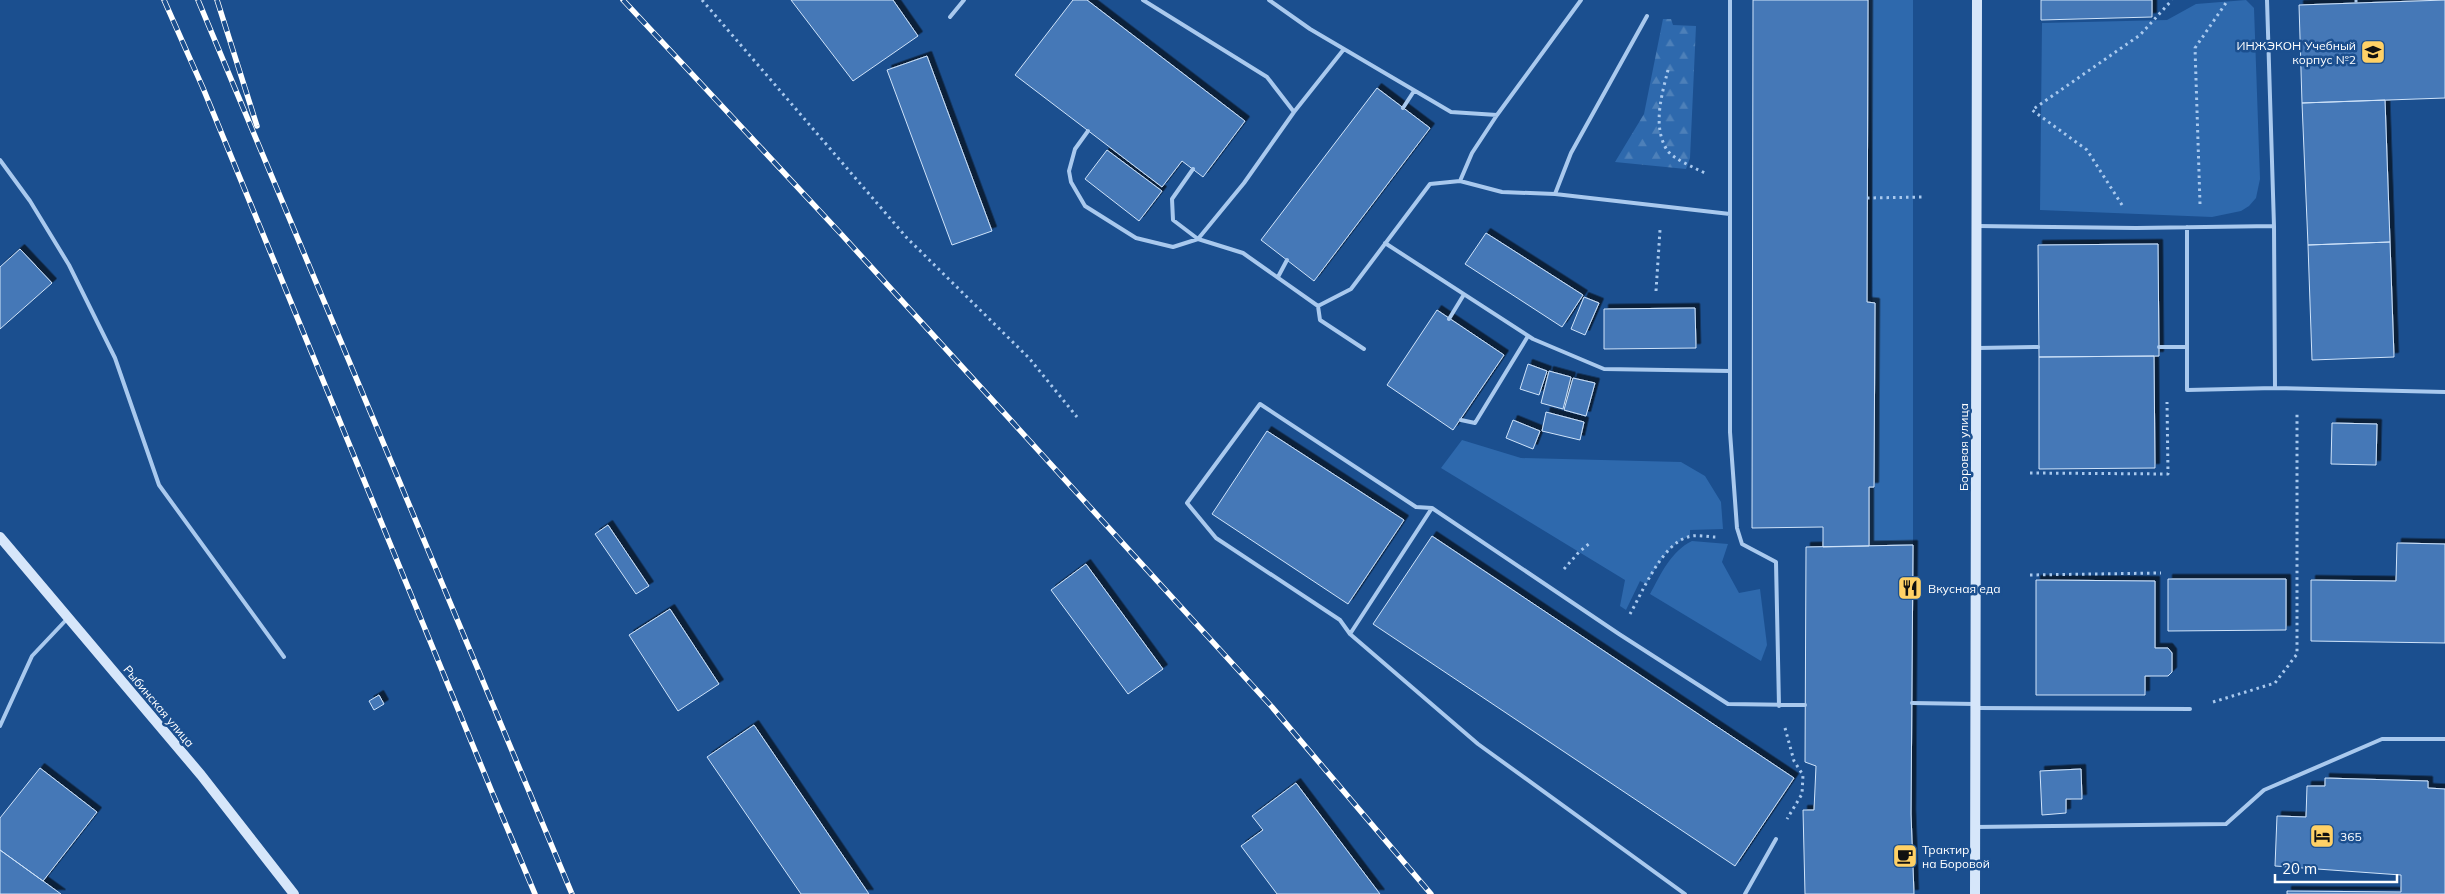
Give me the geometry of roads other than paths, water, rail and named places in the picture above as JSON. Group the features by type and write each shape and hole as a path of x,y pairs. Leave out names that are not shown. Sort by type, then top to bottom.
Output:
{"street":[{"name":"Боровая улица","path":"1975,894 1977,0"},
{"name":"Рыбинская улица","path":"0,537 201,775 294,894"}],"lane":[{"path":"950,17 964,0"},
{"path":"1143,0 1267,77 1294,112"},
{"path":"1269,0 1310,29 1451,112 1497,115"},
{"path":"1460,181 1472,153 1497,115 1581,0"},
{"path":"1730,0 1730,432 1737,528 1742,544 1776,562 1779,706"},
{"path":"2267,0 2274,226 2275,388"},
{"path":"1555,194 1571,153 1647,16"},
{"path":"1088,131 1075,149 1069,171 1071,182 1086,206 1136,238 1173,247 1198,239 1244,183 1294,112 1344,48"},
{"path":"1403,108 1414,90"},
{"path":"0,160 30,201 69,265 115,358 159,485 284,657"},
{"path":"1193,169 1172,199 1173,220 1198,239 1243,253 1318,306 1320,320 1364,349"},
{"path":"1318,306 1351,289 1430,184 1460,181 1502,192 1555,194 1730,214"},
{"path":"1976,226 2136,228 2274,226"},
{"path":"2187,227 2187,390 2275,388 2445,392"},
{"path":"1385,243 1463,296 1528,336 1604,369 1730,372"},
{"path":"1278,277 1287,260"},
{"path":"1449,318 1463,296"},
{"path":"1461,420 1475,423 1528,336"},
{"path":"1976,348 2038,347"},
{"path":"2159,347 2187,347"},
{"path":"1685,894 1478,744 1350,634 1340,620 1216,538 1187,503 1260,404 1416,507 1432,508 1619,634 1728,704 1805,705"},
{"path":"1350,634 1432,508"},
{"path":"0,726 32,656 68,617"},
{"path":"1912,703 1975,706 2190,709"},
{"path":"1975,827 2226,824 2264,790 2382,739 2445,739"},
{"path":"1745,894 1776,839"}],"railway":[{"path":"164,0 203,88 535,894"},
{"path":"198,0 572,894"},
{"path":"217,0 257,126"},
{"path":"623,0 842,235 1272,707 1431,894"}],"place":[{"name":"ИНЖЭКОН Учебный корпус №2","path":"2373,52"},
{"name":"Вкусная еда","path":"1910,588"},
{"name":"365","path":"2322,836"},
{"name":"Трактир на Боровой","path":"1905,856"}]}
